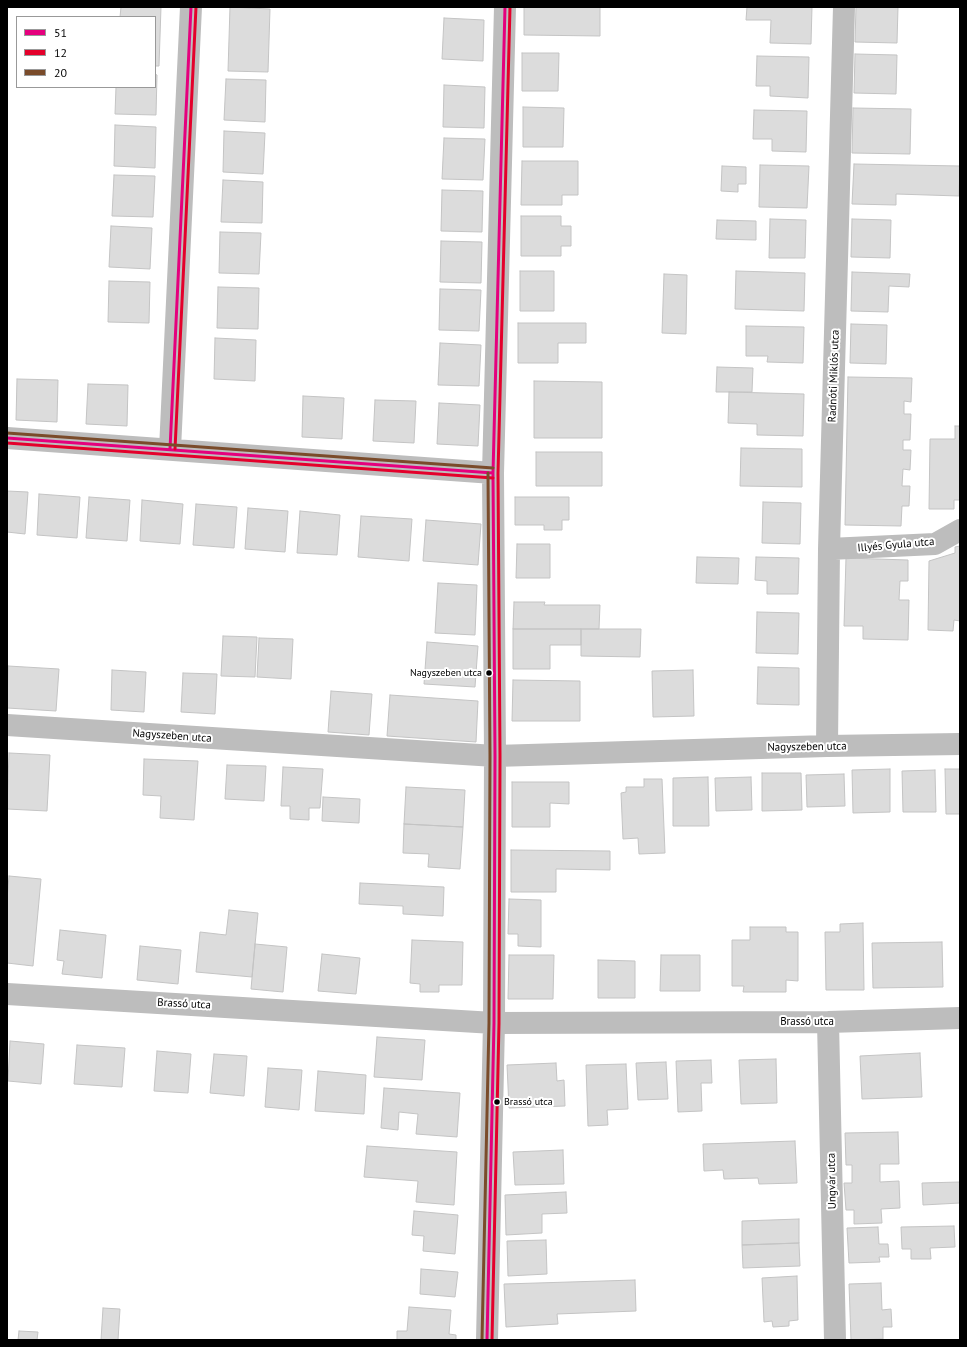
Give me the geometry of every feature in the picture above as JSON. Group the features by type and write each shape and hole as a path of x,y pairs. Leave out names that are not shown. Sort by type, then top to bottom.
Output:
{"street":[{"path":"170,450 191,7"},
{"path":"488,1340 494,1023 495,756 493,473 505,7"},
{"name":"Radnóti Miklós utca","path":"826,746 829,550 844,7"},
{"path":"7,438 493,473"},
{"name":"Illyés Gyula utca","path":"829,550 935,544 960,530"},
{"name":"Nagyszeben utca","path":"7,725 495,756 826,746 960,744"},
{"name":"Brassó utca","path":"7,994 494,1023 828,1022 960,1018"},
{"name":"Ungvár utca","path":"828,1022 835,1340"}],"building":[{"path":"121,7 161,7 159,66 156,66 156,16 120,16"},
{"path":"230,7 270,9 268,72 228,71"},
{"path":"524,7 600,7 600,36 524,35"},
{"path":"747,7 812,7 811,44 770,43 771,20 746,20"},
{"path":"856,7 898,7 897,43 855,42"},
{"path":"444,18 484,20 483,61 442,59"},
{"path":"522,53 559,53 558,91 522,91"},
{"path":"855,54 897,55 896,94 854,93"},
{"path":"757,56 809,57 808,98 770,96 770,86 756,86"},
{"path":"157,75 156,115 115,114 116,88 156,88"},
{"path":"226,79 266,80 265,122 224,120"},
{"path":"444,85 485,87 484,128 443,127"},
{"path":"523,107 564,108 563,147 523,147"},
{"path":"853,108 911,109 910,154 852,153"},
{"path":"754,110 807,111 806,152 772,151 772,139 753,139"},
{"path":"115,125 156,127 155,168 114,166"},
{"path":"224,131 265,133 263,174 223,172"},
{"path":"444,138 485,139 483,180 442,179"},
{"path":"522,161 578,161 578,195 562,195 562,205 521,205"},
{"path":"854,164 960,166 959,196 896,194 896,205 852,204"},
{"path":"760,165 809,166 807,208 759,207"},
{"path":"722,166 746,167 746,184 738,184 738,192 721,191"},
{"path":"114,175 155,176 153,217 112,216"},
{"path":"223,180 263,182 262,223 221,222"},
{"path":"442,190 483,191 482,232 441,231"},
{"path":"521,216 561,216 561,226 571,226 571,246 561,246 561,256 521,256"},
{"path":"770,219 806,220 805,258 769,258"},
{"path":"852,219 891,220 890,258 851,257"},
{"path":"717,220 756,221 756,240 716,239"},
{"path":"111,226 152,228 150,269 109,267"},
{"path":"220,232 261,233 259,274 219,273"},
{"path":"441,241 482,242 481,283 440,282"},
{"path":"520,271 554,271 554,311 520,311"},
{"path":"736,271 805,273 804,311 735,309"},
{"path":"852,272 910,274 909,287 889,286 888,312 851,311"},
{"path":"664,274 687,275 686,334 662,333"},
{"path":"109,281 150,282 149,323 108,322"},
{"path":"218,287 259,288 258,329 217,328"},
{"path":"440,289 481,290 479,331 439,330"},
{"path":"518,323 586,323 586,343 558,343 558,363 518,363"},
{"path":"851,324 887,325 886,364 850,363"},
{"path":"746,326 804,327 803,363 767,362 768,356 746,356"},
{"path":"215,338 256,340 255,381 214,379"},
{"path":"440,343 481,345 479,386 438,385"},
{"path":"717,367 753,368 752,392 716,392"},
{"path":"848,377 912,378 911,402 904,401 904,414 911,414 910,440 903,440 903,450 911,450 910,470 903,469 902,486 910,486 909,506 902,506 901,526 845,525"},
{"path":"17,379 58,380 57,422 16,420"},
{"path":"534,381 602,382 602,438 534,438"},
{"path":"88,384 128,385 127,426 86,424"},
{"path":"729,392 804,394 803,436 757,435 757,424 728,423"},
{"path":"303,396 344,398 342,439 302,437"},
{"path":"375,400 416,401 414,443 373,441"},
{"path":"439,403 480,405 478,446 437,444"},
{"path":"955,426 960,426 960,500 954,500 954,509 929,509 930,439 955,439"},
{"path":"741,448 802,449 802,487 740,486"},
{"path":"536,452 602,452 602,486 536,486"},
{"path":"7,491 28,492 25,534 7,532"},
{"path":"39,494 80,497 77,538 37,535"},
{"path":"89,497 130,500 127,541 86,538"},
{"path":"515,497 569,497 569,520 562,520 562,530 544,530 544,525 515,525"},
{"path":"142,500 183,504 180,544 140,541"},
{"path":"763,502 801,503 800,544 762,543"},
{"path":"196,504 237,507 234,548 193,545"},
{"path":"248,508 288,511 285,552 245,549"},
{"path":"300,511 340,515 337,555 297,553"},
{"path":"361,516 412,519 409,561 358,557"},
{"path":"426,520 481,524 478,565 423,561"},
{"path":"517,544 550,544 550,578 516,578"},
{"path":"960,546 960,621 954,620 953,631 928,630 929,561 955,553 955,547"},
{"path":"697,557 739,558 738,584 696,583"},
{"path":"756,557 799,558 798,594 767,594 767,581 755,580"},
{"path":"846,558 908,560 908,581 900,581 899,600 909,600 908,640 863,639 863,626 844,626"},
{"path":"438,583 477,585 475,635 435,633"},
{"path":"514,602 545,602 544,605 600,605 599,629 513,629"},
{"path":"757,612 799,613 798,654 756,653"},
{"path":"513,629 581,629 581,645 550,645 550,669 513,669"},
{"path":"581,629 641,629 640,657 581,656"},
{"path":"223,636 257,637 255,677 221,676"},
{"path":"259,638 293,639 291,679 257,677"},
{"path":"427,642 478,646 475,687 424,684"},
{"path":"8,666 59,669 56,711 7,708"},
{"path":"758,667 799,668 799,705 757,704"},
{"path":"112,670 146,672 144,712 111,710"},
{"path":"693,670 694,716 653,717 652,671"},
{"path":"183,673 217,674 215,714 181,712"},
{"path":"513,680 580,681 580,721 512,721"},
{"path":"331,691 372,694 369,735 328,732"},
{"path":"390,695 478,701 476,742 387,736"},
{"path":"9,753 50,755 47,811 7,809"},
{"path":"144,759 198,761 194,820 160,818 161,796 143,795"},
{"path":"227,765 266,766 264,801 225,799"},
{"path":"283,767 323,769 320,808 309,808 309,820 290,819 290,806 281,806"},
{"path":"890,769 890,812 853,813 852,770"},
{"path":"945,769 960,769 960,814 946,814"},
{"path":"935,770 936,812 903,812 902,771"},
{"path":"762,773 801,773 802,810 762,811"},
{"path":"844,774 845,806 807,807 806,775"},
{"path":"708,777 709,826 673,826 673,778"},
{"path":"751,777 752,810 716,811 715,778"},
{"path":"644,779 662,779 665,853 639,854 638,838 623,839 621,793 626,792 626,787 644,787"},
{"path":"512,782 569,782 569,804 550,803 550,827 512,827"},
{"path":"406,787 465,790 463,827 404,824"},
{"path":"323,797 360,799 359,823 322,821"},
{"path":"404,824 463,827 460,869 428,867 429,854 403,853"},
{"path":"511,850 610,851 610,870 556,869 556,892 511,892"},
{"path":"9,876 41,879 33,966 7,963 7,899"},
{"path":"360,883 444,887 443,916 403,914 403,906 359,904"},
{"path":"509,899 541,900 541,947 518,946 518,934 508,934"},
{"path":"229,910 258,913 252,977 196,972 200,932 226,935"},
{"path":"863,923 864,990 826,990 825,932 840,932 840,924"},
{"path":"750,927 786,927 786,932 798,932 798,981 786,980 786,992 743,992 744,986 732,986 732,940 750,940"},
{"path":"60,930 106,935 102,978 62,974 64,961 57,960"},
{"path":"412,940 463,942 462,985 439,985 439,992 420,992 420,984 410,983"},
{"path":"942,942 943,987 873,988 872,943"},
{"path":"255,944 287,947 283,992 251,989"},
{"path":"140,946 181,950 178,984 137,980"},
{"path":"322,954 360,958 356,994 318,991"},
{"path":"509,955 554,955 553,999 508,999"},
{"path":"661,955 700,955 700,991 660,991"},
{"path":"598,960 635,961 635,998 598,998"},
{"path":"377,1037 425,1040 422,1080 374,1077"},
{"path":"10,1041 44,1044 41,1084 8,1081"},
{"path":"77,1045 125,1048 122,1087 74,1084"},
{"path":"157,1051 191,1054 188,1093 154,1091"},
{"path":"920,1053 922,1097 862,1099 860,1056"},
{"path":"214,1054 247,1056 244,1096 210,1093"},
{"path":"776,1059 777,1103 741,1104 739,1060"},
{"path":"711,1060 712,1083 701,1083 702,1111 678,1112 676,1061"},
{"path":"666,1062 668,1099 638,1100 636,1063"},
{"path":"556,1063 557,1081 564,1080 565,1106 509,1108 507,1065"},
{"path":"626,1064 628,1109 607,1110 608,1125 588,1126 586,1065"},
{"path":"268,1068 302,1070 299,1110 265,1107"},
{"path":"318,1071 366,1075 364,1114 315,1111"},
{"path":"384,1088 460,1093 457,1137 416,1134 418,1114 399,1112 398,1130 381,1128"},
{"path":"898,1132 899,1164 880,1164 880,1182 899,1181 900,1208 881,1209 882,1223 854,1224 854,1210 846,1210 844,1183 852,1183 852,1165 846,1165 845,1133"},
{"path":"795,1141 797,1183 759,1184 758,1178 724,1179 723,1170 704,1171 703,1144"},
{"path":"367,1146 457,1152 454,1205 416,1202 418,1181 364,1177"},
{"path":"563,1150 564,1184 515,1185 513,1152"},
{"path":"960,1182 960,1203 923,1205 922,1183"},
{"path":"566,1192 567,1213 542,1214 542,1233 506,1235 505,1195"},
{"path":"414,1211 458,1215 455,1254 423,1251 424,1236 412,1235"},
{"path":"799,1219 799,1243 742,1245 742,1221"},
{"path":"954,1226 955,1247 930,1248 931,1259 911,1259 911,1249 902,1249 901,1227"},
{"path":"878,1227 879,1244 888,1244 889,1257 879,1257 880,1262 849,1263 847,1228"},
{"path":"546,1240 547,1274 508,1276 507,1241"},
{"path":"799,1243 800,1266 743,1268 742,1245"},
{"path":"421,1269 458,1272 455,1297 420,1294"},
{"path":"797,1276 798,1320 789,1321 789,1326 773,1327 772,1321 764,1322 762,1278"},
{"path":"635,1280 636,1311 557,1314 558,1324 506,1327 504,1284"},
{"path":"881,1283 882,1310 891,1309 892,1327 883,1327 883,1339 851,1340 849,1284"},
{"path":"409,1307 451,1310 449,1334 456,1335 456,1340 397,1340 397,1331 407,1331"},
{"path":"103,1308 120,1309 118,1340 101,1340"},
{"path":"19,1331 38,1332 37,1340 18,1340"}],"transit line":[{"name":"51","path":"170,449 191,7"},
{"name":"12","path":"175,449 196,7"},
{"name":"51","path":"487,1340 494,1023 495,756 493,473 505,7"},
{"name":"12","path":"492,1340 499,1023 500,756 498,473 510,7"},
{"name":"20","path":"7,433 493,468"},
{"name":"51","path":"7,438 493,473"},
{"name":"12","path":"7,443 493,478"},
{"name":"20","path":"482,1340 489,1023 490,756 488,473"}],"place":[{"name":"Nagyszeben utca","path":"489,673"},
{"name":"Brassó utca","path":"497,1102"}]}
